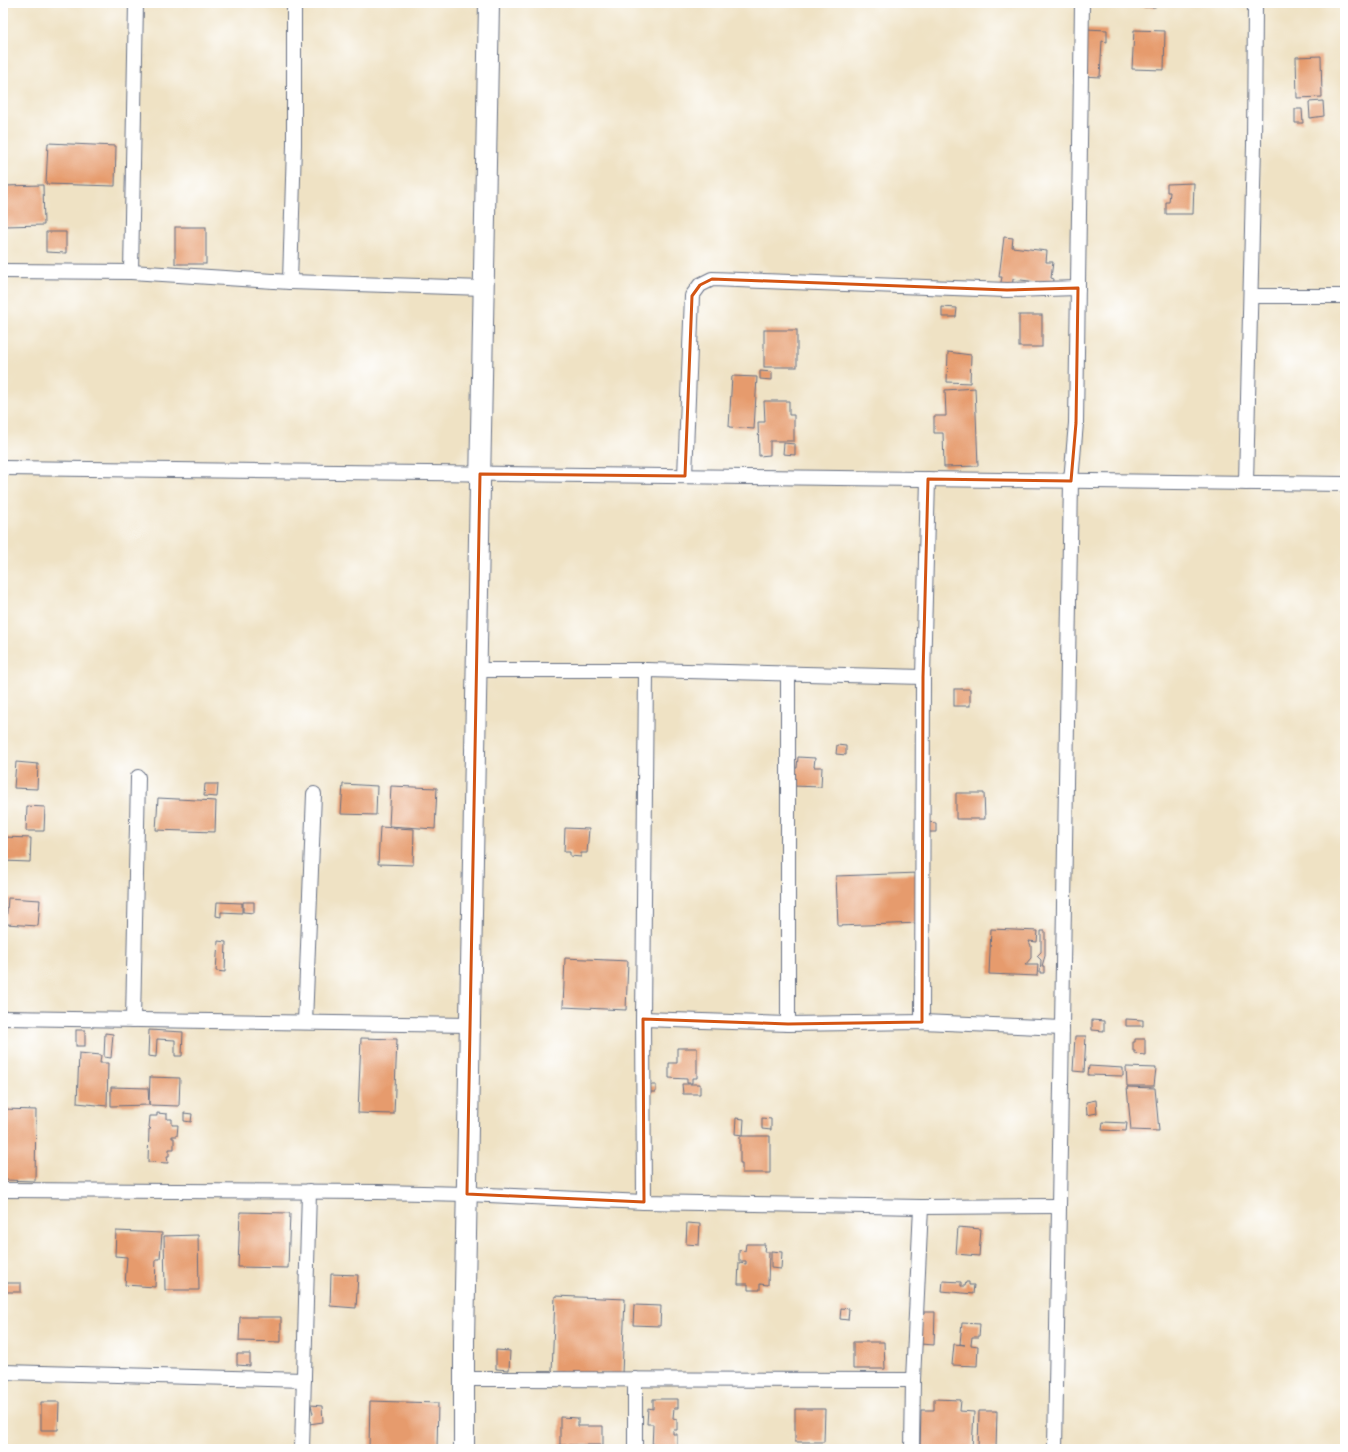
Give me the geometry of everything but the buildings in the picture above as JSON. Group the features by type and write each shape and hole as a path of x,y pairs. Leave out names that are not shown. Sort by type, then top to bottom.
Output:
{"street":[{"path":"131,272 136,3"},
{"path":"290,282 294,145 294,3"},
{"path":"464,1449 476,670 489,3"},
{"path":"1055,1449 1071,481 1076,423 1082,3"},
{"path":"1246,483 1251,296 1255,3"},
{"path":"3,271 131,272 290,282 484,288"},
{"path":"685,476 692,296 700,284 712,279 1007,290 1078,288"},
{"path":"1251,296 1345,296"},
{"path":"3,468 1345,484"},
{"path":"922,1022 923,677 928,479"},
{"path":"476,670 646,670 923,677"},
{"path":"644,1202 643,1019 646,670"},
{"path":"788,674 788,1024"},
{"path":"133,1020 138,777"},
{"path":"305,1022 314,794"},
{"path":"3,1018 470,1025"},
{"path":"643,1019 788,1024 922,1022 1062,1028"},
{"path":"3,1190 467,1194 644,1202 921,1207 1059,1206"},
{"path":"302,1449 309,1192"},
{"path":"912,1449 913,1380 921,1207"},
{"path":"3,1372 304,1380"},
{"path":"465,1379 913,1380"},
{"path":"635,1449 636,1379"}],"highlighted area":[{"path":"712,279 1007,290 1078,288 1076,423 1071,481 928,479 923,677 922,1022 788,1024 643,1019 644,1202 467,1194 480,474 685,476 692,296 700,285"}]}
